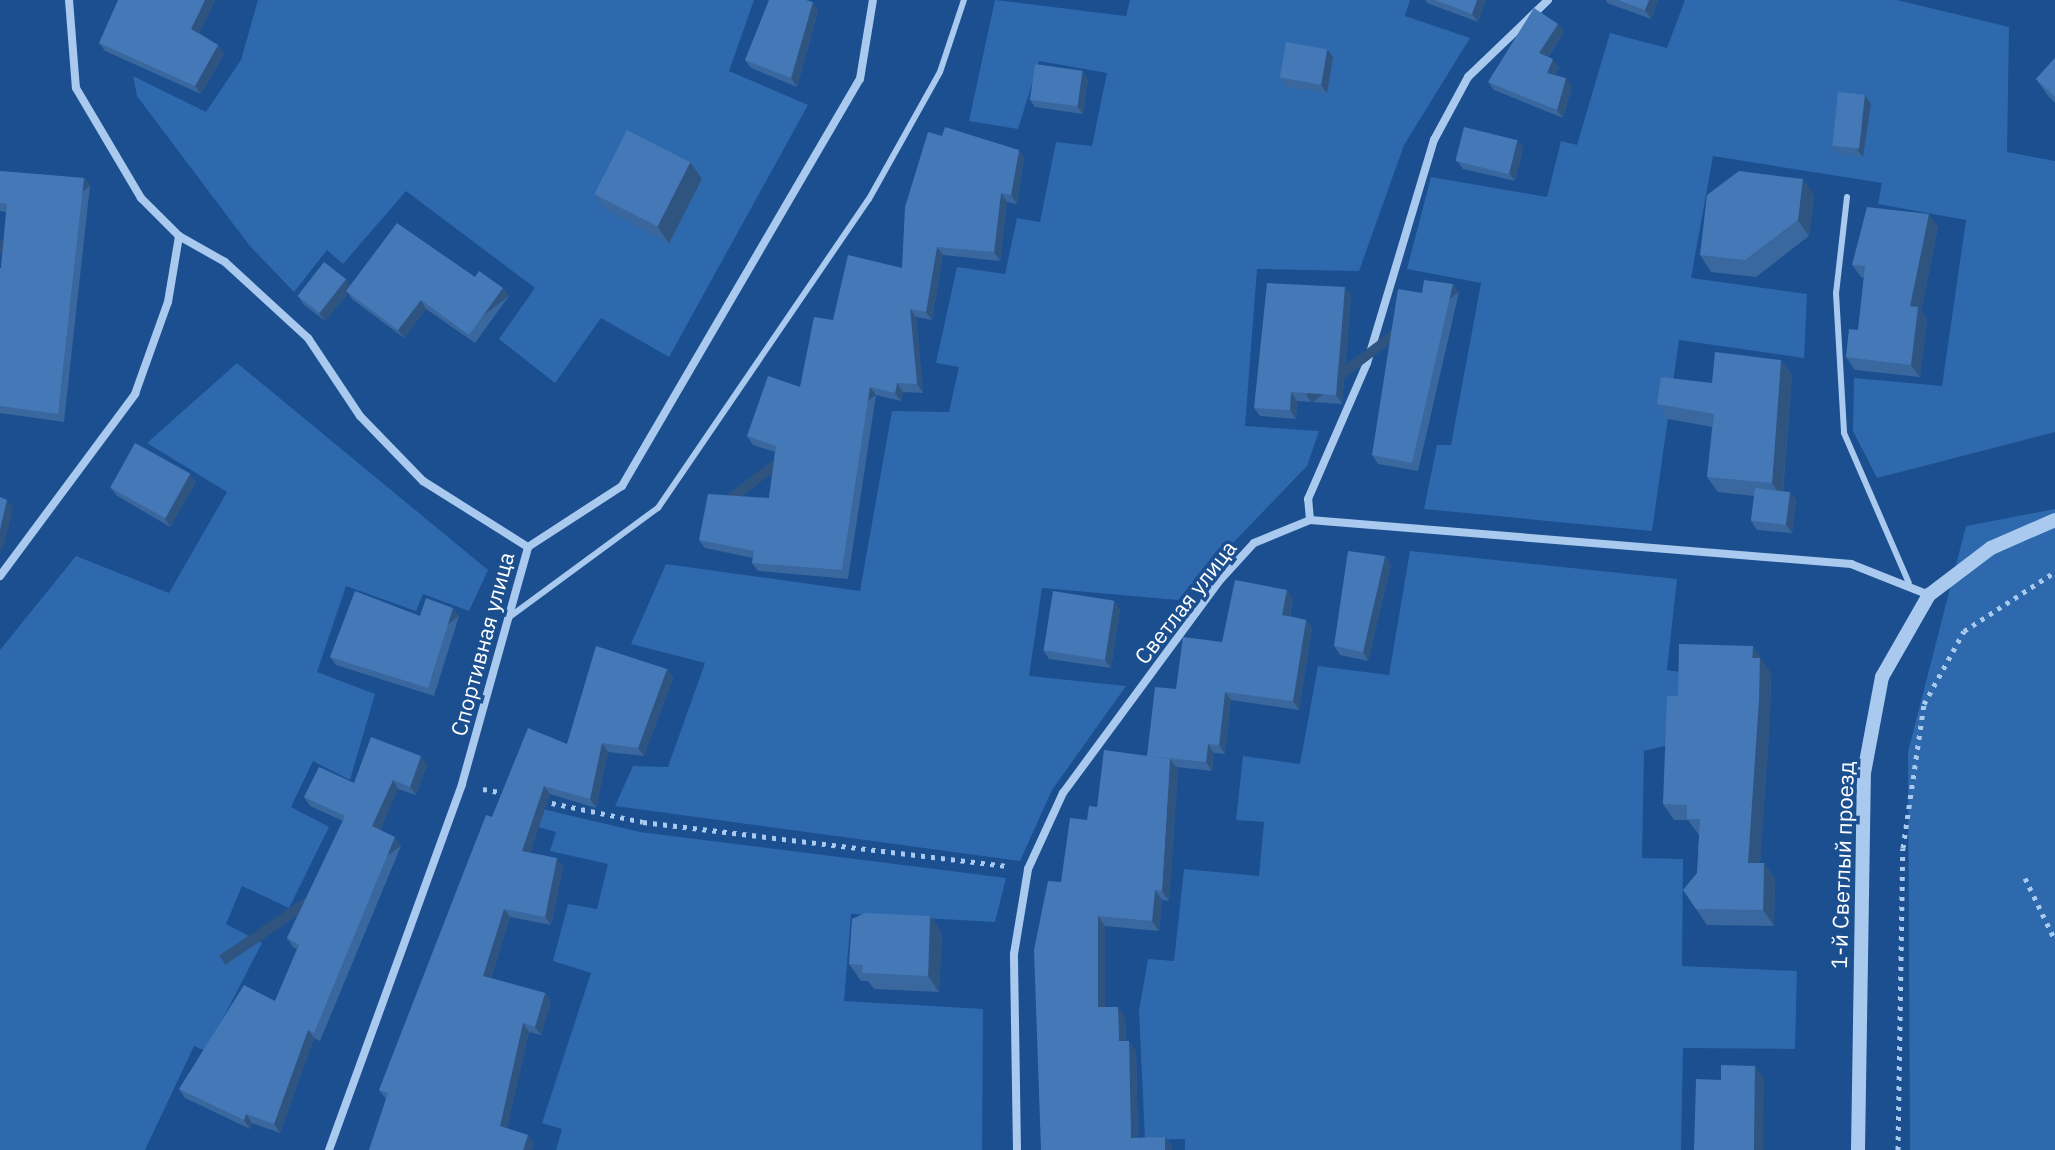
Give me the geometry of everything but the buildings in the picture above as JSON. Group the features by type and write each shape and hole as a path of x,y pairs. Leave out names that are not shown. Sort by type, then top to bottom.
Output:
{"street":[{"path":"69,0 76,88 95,130 141,198 179,236 225,262 308,338 360,416 423,481 528,547"},
{"name":"Спортивная улица","path":"329,1150 462,784 528,547 622,486 860,79 873,0"},
{"path":"1548,0 1468,77 1434,140 1367,363 1308,499 1310,520 1851,564 1909,583 1929,595 1991,548 2055,520"},
{"path":"0,576 135,394 168,302 179,236"},
{"name":"Светлая улица","path":"1017,1150 1014,954 1028,869 1063,793 1221,579 1254,543 1310,520"},
{"name":"1-й Светлый проезд","path":"1858,1150 1868,737 1882,677 1929,595"}],"lane":[{"path":"508,618 658,508 869,199 940,72 964,0"},
{"path":"1847,197 1836,293 1844,433 1909,583"}],"path":[{"path":"1898,1150 1903,848 1924,704 1964,631 2055,572"},
{"path":"462,784 523,797"},
{"path":"538,800 643,822 1028,869"},
{"path":"2025,878 2055,940"}],"shaded area":[{"path":"258,0 754,0 729,71 808,105 669,357 601,318 555,383 499,339 535,288 406,191 343,264 327,250 294,292 249,245 137,96 133,76 206,112 241,60"},
{"path":"995,0 1126,16 1130,0 1410,0 1405,16 1470,38 1404,145 1359,271 1257,269 1245,426 1319,431 1307,466 1178,600 1042,588 1029,676 1126,686 1052,790 1020,861 615,806 633,766 668,767 705,663 631,644 666,564 860,591 892,411 949,412 959,367 936,363 957,267 1005,274 1017,218 1040,222 1056,142 1092,146 1107,73 1039,61 1018,129 969,121"},
{"path":"1685,0 1897,0 2009,27 2007,152 2055,161 2055,432 1877,478 1853,431 1854,378 1942,386 1966,220 1878,204 1882,183 1713,156 1691,278 1807,294 1804,358 1679,340 1652,531 1424,509 1437,445 1451,445 1481,283 1407,269 1431,177 1547,197 1561,141 1577,145 1610,33 1667,48"},
{"path":"237,363 488,570 469,611 423,594 416,611 346,586 317,672 375,694 350,780 313,761 291,807 329,827 289,908 242,886 226,924 262,943 206,1051 194,1046 145,1150 0,1150 0,650 76,556 169,593 227,492 147,443"},
{"path":"2055,509 2055,1150 1910,1150 1908,752 1966,526"},
{"path":"1410,551 1677,579 1667,670 1686,673 1684,741 1644,751 1642,858 1683,859 1682,966 1797,971 1795,1049 1683,1048 1681,1150 1185,1150 1185,1139 1145,1140 1139,1011 1148,959 1174,961 1184,869 1259,876 1264,822 1236,820 1243,756 1300,764 1318,666 1389,675"},
{"path":"517,803 640,832 1006,878 995,922 851,914 844,1001 983,1009 982,1150 556,1150 562,1129 542,1123 591,973 553,961 568,904 597,909 608,864 550,851 556,832 511,819"}]}
